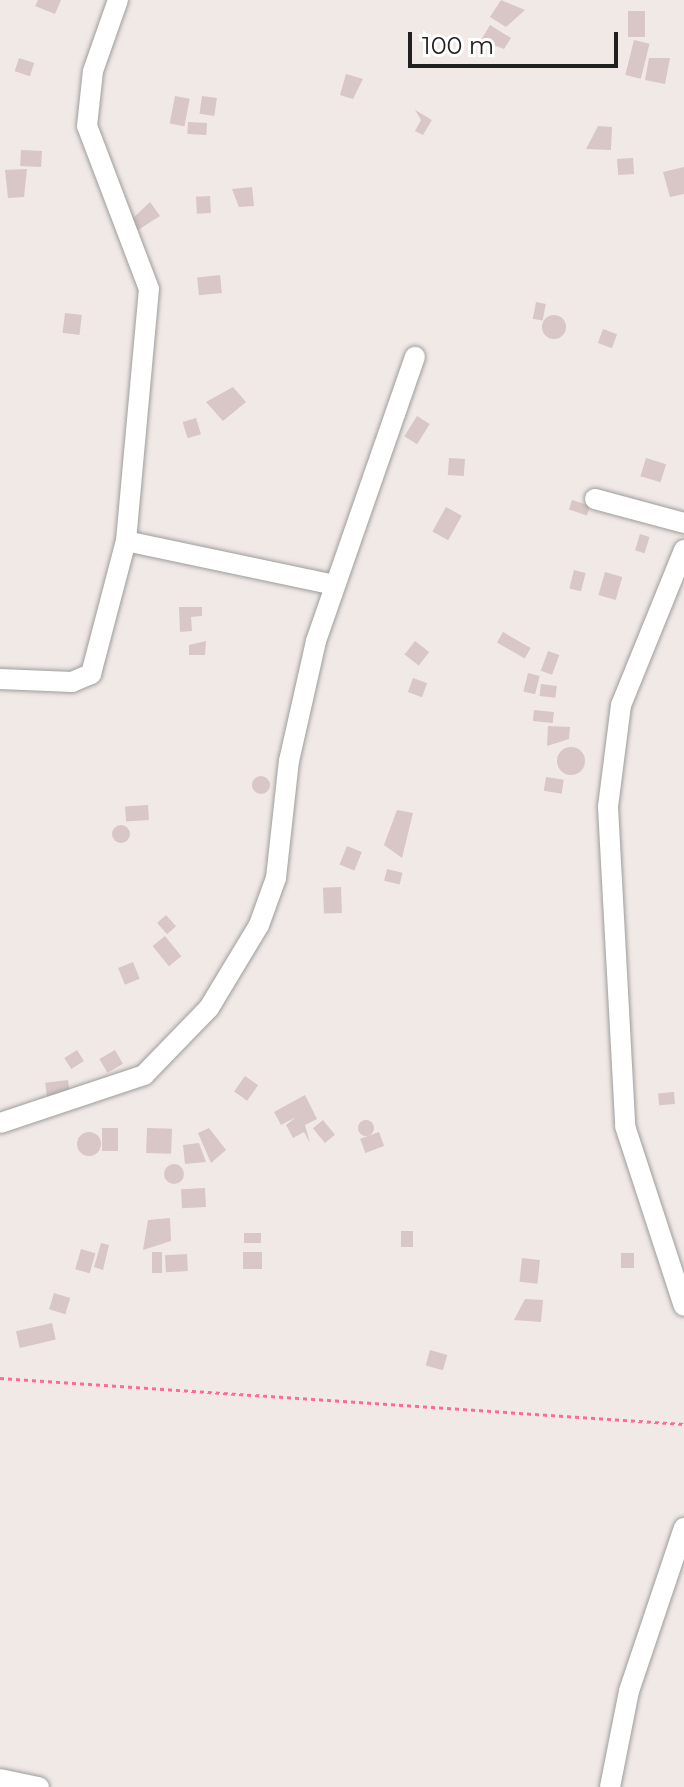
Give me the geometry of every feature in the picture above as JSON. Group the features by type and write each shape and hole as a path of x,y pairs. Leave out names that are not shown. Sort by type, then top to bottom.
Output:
{"street":[{"path":"0,679 72,682 91,674 126,541 149,289 87,126 93,71 118,0"},
{"path":"0,1123 144,1075 209,1008 271,897 289,761 334,585 415,357"},
{"path":"595,499 684,523"},
{"path":"126,541 334,585"},
{"path":"684,550 621,705 608,807 625,1126 684,1306"},
{"path":"610,1787 629,1691 684,1528"},
{"path":"0,1779 39,1787"}],"path":[{"path":"0,1378 684,1424"}],"building":[{"path":"38,0 61,0 55,14 35,6"},
{"path":"501,0 525,10 506,27 490,17"},
{"path":"628,11 645,11 645,37 628,37"},
{"path":"490,25 511,38 504,49 481,40"},
{"path":"634,40 650,44 641,79 625,75"},
{"path":"19,58 34,63 30,76 15,71"},
{"path":"649,58 670,58 665,84 645,80"},
{"path":"346,74 363,79 353,99 340,95"},
{"path":"175,96 190,99 184,126 170,123"},
{"path":"202,96 217,98 214,116 199,114"},
{"path":"415,110 432,120 423,135 415,131 421,120"},
{"path":"188,122 207,123 206,135 187,134"},
{"path":"598,126 612,127 611,150 586,149"},
{"path":"21,150 42,151 41,167 20,166"},
{"path":"633,158 634,174 618,175 617,159"},
{"path":"684,167 684,194 670,197 663,172"},
{"path":"27,169 24,197 8,198 5,170"},
{"path":"252,187 254,206 239,207 232,189"},
{"path":"210,196 211,213 197,214 196,197"},
{"path":"150,202 160,216 138,230 131,220"},
{"path":"220,275 222,293 199,295 197,277"},
{"path":"536,302 546,304 543,321 533,319"},
{"path":"65,313 82,315 79,335 63,333"},
{"path":"554,315 563,318 566,327 563,336 554,339 545,336 542,327 545,318"},
{"path":"603,329 617,334 612,348 598,343"},
{"path":"233,387 246,402 223,421 206,402"},
{"path":"417,416 430,424 417,444 404,436"},
{"path":"196,418 201,434 188,438 183,422"},
{"path":"449,458 465,459 464,476 448,475"},
{"path":"646,458 666,464 661,482 640,476"},
{"path":"572,500 590,506 587,515 569,510"},
{"path":"446,507 462,516 448,540 432,531"},
{"path":"640,534 650,537 645,553 635,550"},
{"path":"574,570 586,573 581,591 569,588"},
{"path":"605,572 622,577 616,600 598,595"},
{"path":"179,607 202,607 202,616 191,617 192,631 180,632"},
{"path":"503,632 531,648 525,658 497,642"},
{"path":"206,641 205,655 189,655 189,645"},
{"path":"415,641 429,652 419,665 405,654"},
{"path":"548,651 559,655 552,675 541,671"},
{"path":"528,673 540,676 535,694 523,691"},
{"path":"413,678 427,683 422,697 408,692"},
{"path":"541,684 557,686 555,698 540,696"},
{"path":"534,710 554,712 553,723 533,721"},
{"path":"548,726 570,727 569,739 547,746"},
{"path":"571,747 581,751 585,761 581,771 571,775 561,771 557,761 561,751"},
{"path":"261,776 270,785 261,794 252,785"},
{"path":"546,777 564,780 562,794 544,791"},
{"path":"148,805 149,820 126,822 125,807"},
{"path":"397,810 413,813 402,858 384,845"},
{"path":"121,825 130,834 121,843 112,834"},
{"path":"347,846 362,852 354,871 340,865"},
{"path":"387,869 403,873 400,885 384,881"},
{"path":"341,887 342,913 324,914 323,888"},
{"path":"166,915 176,926 167,934 157,923"},
{"path":"165,936 181,956 169,966 153,946"},
{"path":"133,962 140,979 125,985 118,968"},
{"path":"77,1050 84,1061 71,1069 64,1058"},
{"path":"115,1050 123,1064 107,1073 99,1059"},
{"path":"245,1076 258,1085 247,1101 234,1092"},
{"path":"68,1080 70,1096 47,1099 45,1083"},
{"path":"674,1092 675,1104 659,1105 658,1093"},
{"path":"305,1095 317,1119 305,1125 310,1143 304,1132 293,1138 286,1125 296,1117 281,1125 274,1112"},
{"path":"323,1120 335,1135 325,1143 313,1128"},
{"path":"366,1120 374,1128 366,1136 358,1128"},
{"path":"102,1128 118,1128 118,1151 102,1151"},
{"path":"147,1128 172,1129 171,1154 146,1153"},
{"path":"209,1128 226,1150 211,1163 198,1133"},
{"path":"84,1132 94,1132 101,1139 101,1149 94,1156 84,1156 77,1149 77,1139"},
{"path":"379,1132 384,1146 365,1153 360,1139"},
{"path":"199,1143 206,1162 185,1164 183,1145"},
{"path":"174,1164 181,1167 184,1174 181,1181 174,1184 167,1181 164,1174 167,1167"},
{"path":"205,1188 206,1207 182,1208 181,1189"},
{"path":"170,1218 171,1241 143,1250 148,1220"},
{"path":"401,1231 413,1231 413,1247 401,1247"},
{"path":"244,1233 261,1233 261,1243 244,1243"},
{"path":"101,1243 109,1245 103,1270 94,1267"},
{"path":"81,1249 95,1253 90,1273 75,1269"},
{"path":"152,1252 162,1252 162,1273 152,1273"},
{"path":"243,1252 262,1252 262,1269 243,1269"},
{"path":"621,1253 634,1253 634,1268 621,1268"},
{"path":"187,1254 188,1271 166,1272 165,1255"},
{"path":"522,1258 540,1260 537,1284 519,1282"},
{"path":"54,1293 70,1298 65,1314 49,1309"},
{"path":"525,1299 543,1300 541,1322 514,1320"},
{"path":"52,1323 56,1340 20,1348 16,1331"},
{"path":"430,1350 447,1355 443,1370 426,1365"}]}
